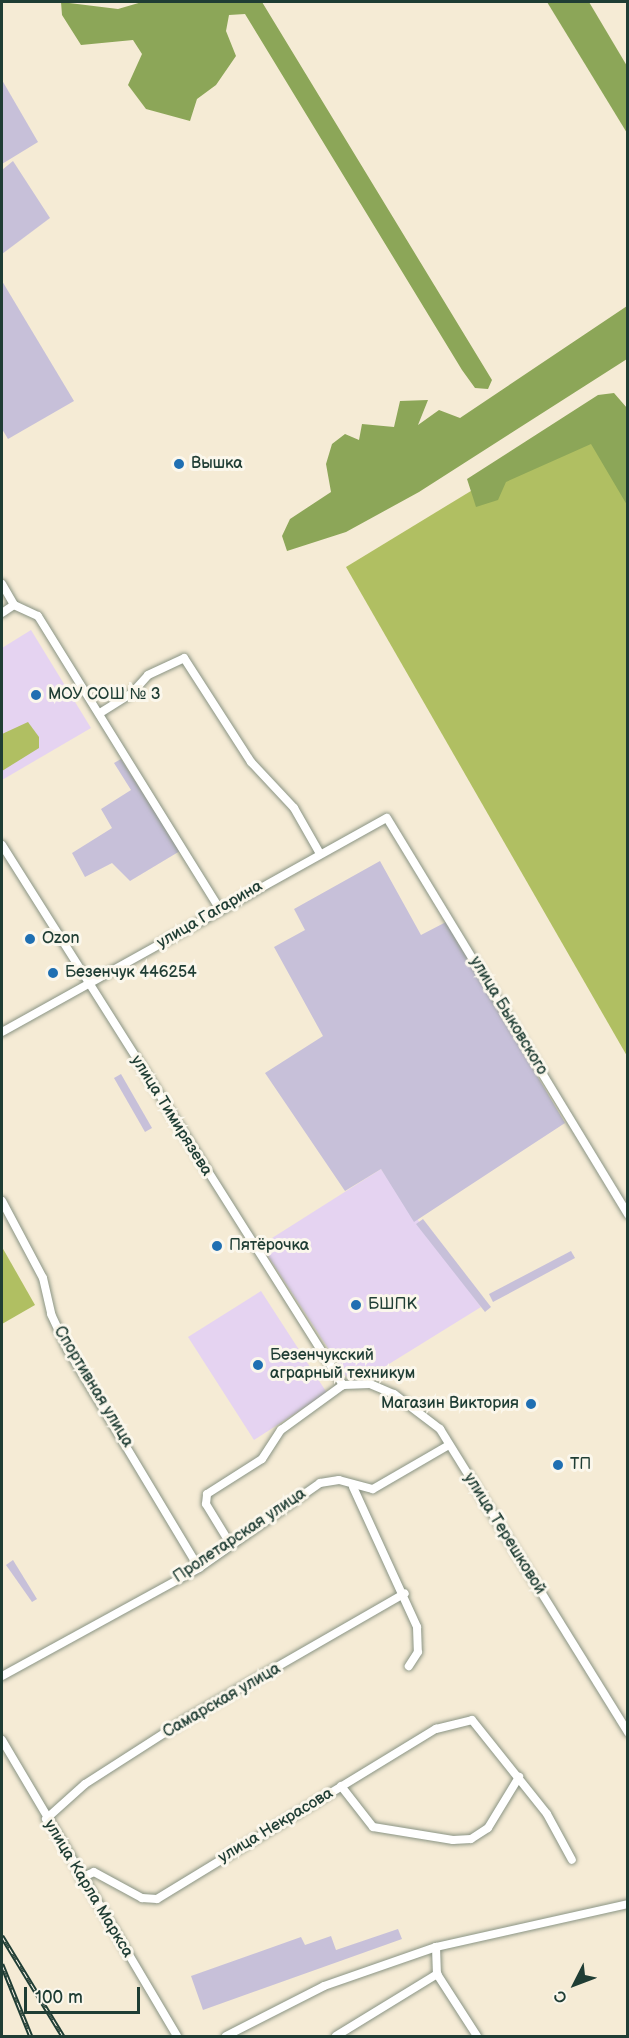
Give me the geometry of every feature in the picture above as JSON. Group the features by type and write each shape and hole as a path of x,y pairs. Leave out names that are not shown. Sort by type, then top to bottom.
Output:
{"street":[{"path":"2,584 14,605 38,616 220,909"},
{"path":"2,613 14,605"},
{"path":"100,713 132,693 148,675 184,658 251,762 294,808 319,852"},
{"name":"улица Гагарина","path":"2,1032 319,852 387,818"},
{"name":"улица Быковского","path":"387,818 627,1215"},
{"name":"улица Тимирязева","path":"2,845 343,1385"},
{"name":"Спортивная улица","path":"2,1201 43,1278 51,1314 68,1350 199,1568"},
{"name":"улица Терешковой","path":"343,1385 370,1384 394,1394 429,1418 449,1444 627,1732"},
{"path":"231,1545 206,1504 207,1494 262,1459 280,1430 343,1385"},
{"name":"Пролетарская улица","path":"2,1676 199,1568 320,1483 339,1480 353,1487 383,1485 449,1444"},
{"path":"353,1487 405,1593 417,1627 418,1652 409,1666"},
{"name":"Самарская улица","path":"46,1819 85,1784 188,1718 405,1593"},
{"name":"улица Некрасова","path":"81,1878 94,1872 142,1898 157,1899 436,1729 472,1720 519,1777"},
{"name":"улица Карла Маркса","path":"2,1740 46,1819 177,2037"},
{"path":"342,1786 373,1827 453,1840 481,1835 519,1777 572,1860"},
{"path":"226,2037 324,1986 436,1947 627,1904"},
{"path":"436,1947 437,1974 477,2037"},
{"path":"336,2037 437,1974"}],"shaded area":[{"path":"2,80 38,142 2,164"},
{"path":"13,161 50,218 2,254 2,170"},
{"path":"2,281 74,401 8,439 2,429"},
{"name":"МОУ СОШ № 3","path":"31,630 91,728 2,780 2,648"},
{"path":"121,759 180,851 130,881 112,863 85,877 72,853 112,828 101,809 131,790 114,763"},
{"path":"380,861 421,935 446,922 565,1123 414,1222 381,1169 345,1191 265,1073 323,1036 274,947 305,930 294,909"},
{"path":"121,1074 152,1128 145,1132 114,1078"},
{"path":"381,1169 481,1307 368,1377 348,1379 261,1245"},
{"path":"423,1219 491,1307 485,1312 416,1224"},
{"path":"571,1251 575,1258 493,1302 489,1294"},
{"name":"Безенчукский аграрный техникум","path":"261,1291 327,1393 254,1440 188,1337"},
{"path":"13,1560 37,1599 32,1602 6,1565"},
{"path":"398,1929 402,1939 203,2010 191,1976 301,1937 305,1945 331,1936 336,1950"}],"green space":[{"path":"61,2 118,9 142,2 262,2 492,380 488,389 475,388 462,370 245,14 229,15 226,31 236,56 216,85 197,99 190,121 146,109 128,85 142,54 133,40 81,45 62,15"},
{"path":"547,2 589,2 627,66 627,133"},
{"path":"627,306 627,359 419,492 346,532 287,551 282,536 290,519 331,492 326,464 332,444 345,434 359,440 362,424 394,427 400,401 428,400 418,425 439,410 460,418"},
{"path":"614,393 627,408 627,505 591,444 506,482 498,500 476,507 467,479 598,395"},
{"path":"594,416 627,471 627,1056 346,567"},
{"path":"28,722 39,737 39,748 2,771 2,734"},
{"path":"2,1247 35,1305 2,1324"}],"railway":[{"path":"2,1936 63,2036"},
{"path":"2,1964 31,2036"}],"place":[{"name":"Вышка","path":"179,464"},
{"name":"МОУ СОШ № 3","path":"36,695"},
{"name":"Ozon","path":"30,939"},
{"name":"Безенчук 446254","path":"53,973"},
{"name":"Пятёрочка","path":"217,1246"},
{"name":"БШПК","path":"356,1305"},
{"name":"Безенчукский аграрный техникум","path":"258,1365"},
{"name":"Магазин Виктория","path":"531,1404"},
{"name":"ТП","path":"558,1465"}]}
